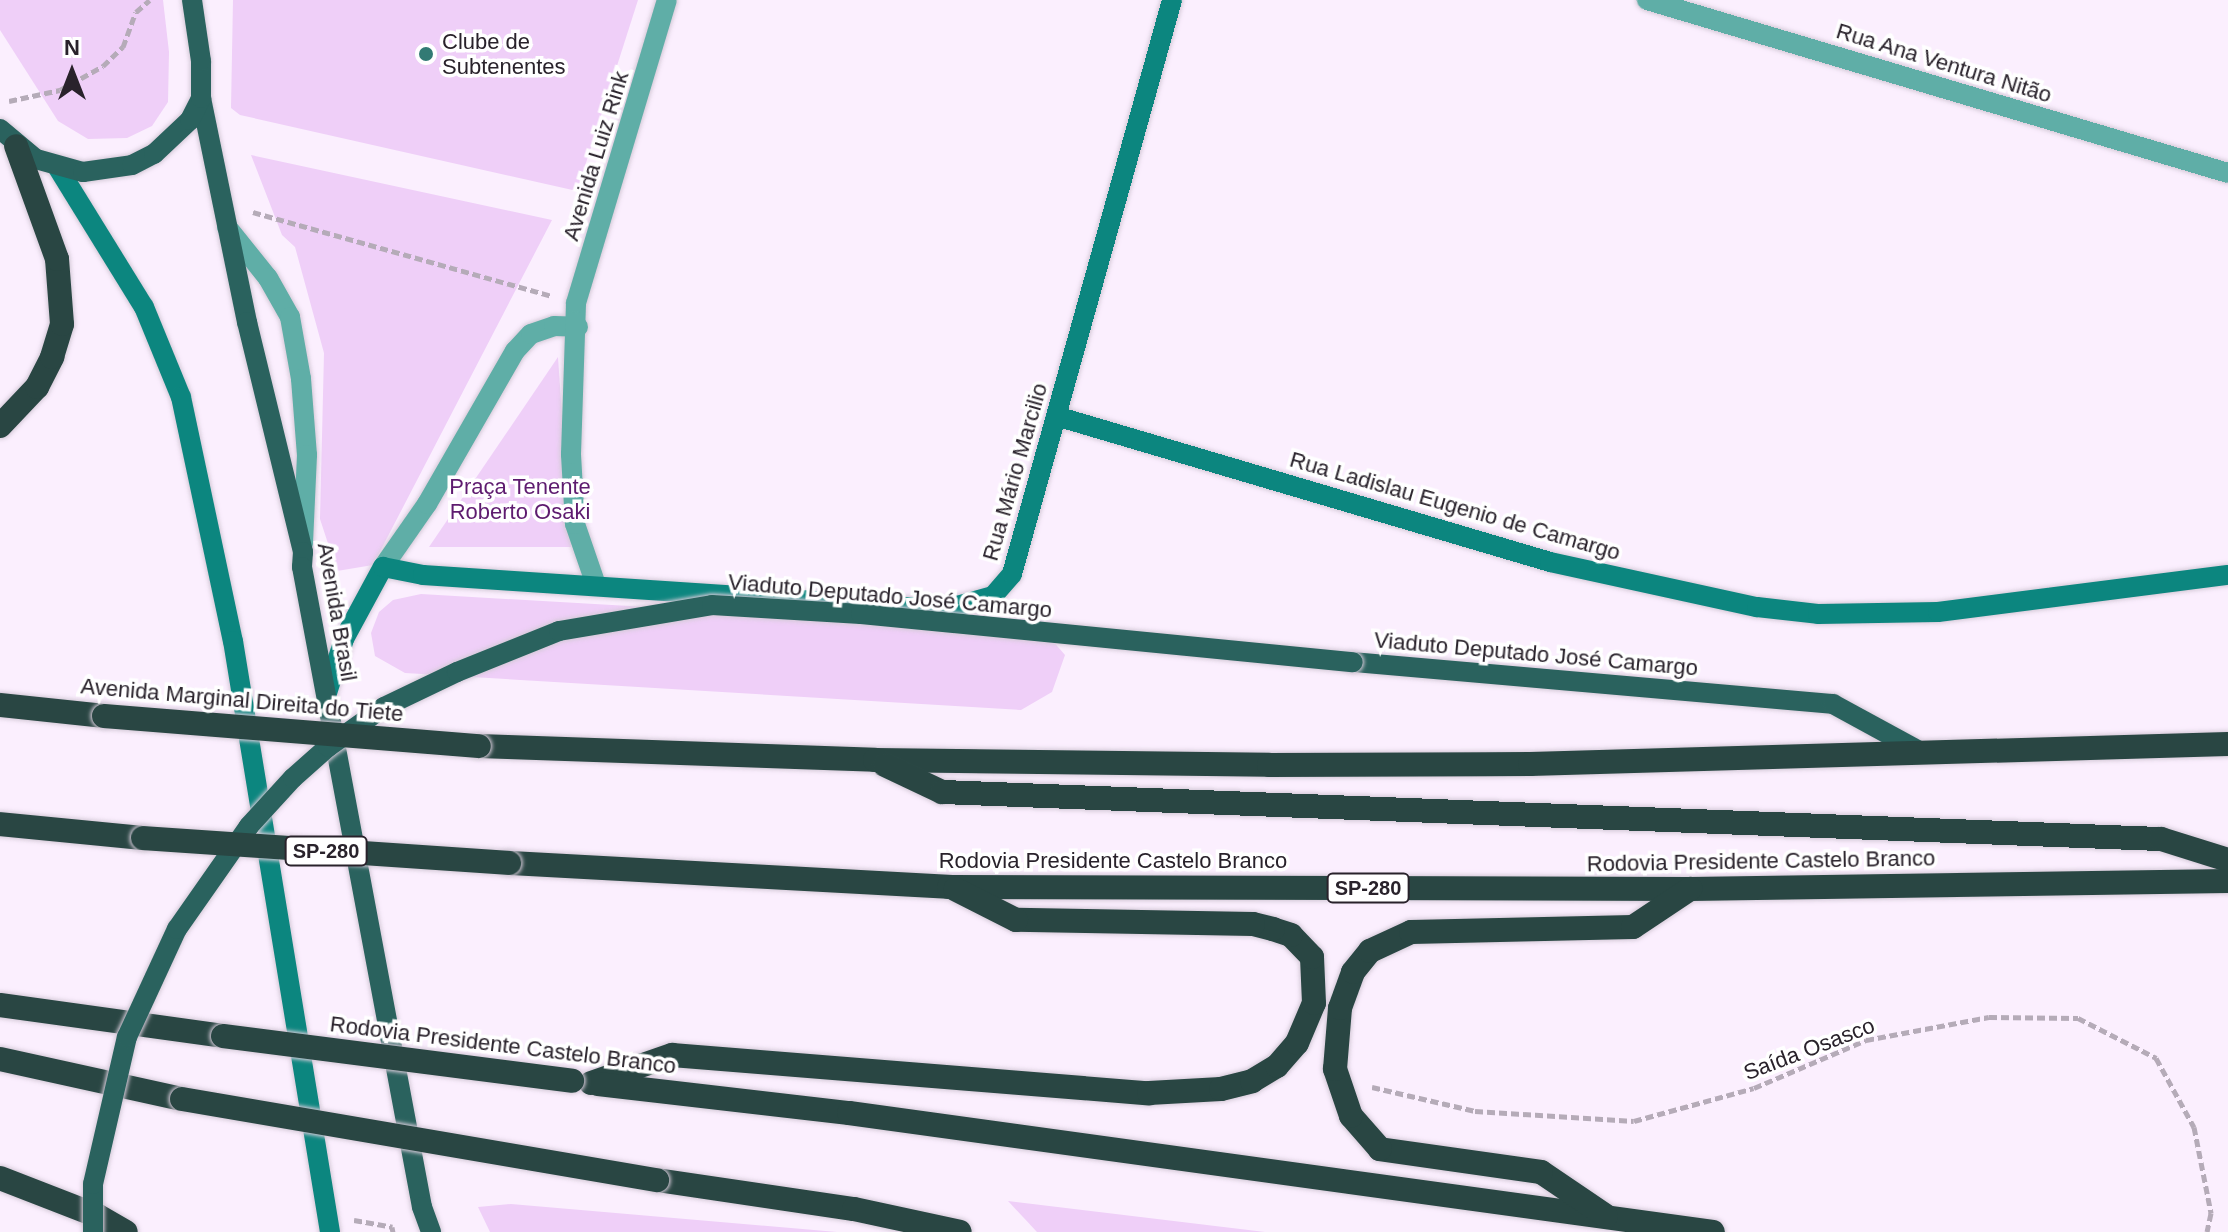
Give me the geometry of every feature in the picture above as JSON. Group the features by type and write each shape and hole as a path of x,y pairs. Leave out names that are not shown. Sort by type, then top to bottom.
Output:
{"highway":[{"path":"0,426 37,387 52,357 62,324 57,259 8,137"},
{"name":"Avenida Marginal Direita do Tiete","path":"0,705 479,746 875,760 1515,764 2228,744"},
{"path":"875,760 942,792 2161,839 2228,860"},
{"name":"Rodovia Presidente Castelo Branco","path":"0,824 143,838 509,863 949,887 1690,889 2228,881"},
{"path":"581,1082 672,1055 1149,1093 1221,1089 1252,1081 1277,1066 1297,1043 1314,1003 1312,957 1291,935 1273,929 1253,924 1016,920 949,887"},
{"path":"1610,1219 1541,1172 1380,1149 1365,1137 1351,1116 1335,1069 1336,1028 1344,994 1353,972 1370,951 1411,932 1633,927 1690,889"},
{"name":"Rodovia Presidente Castelo Branco","path":"0,1005 581,1082 849,1113 1713,1232"},
{"path":"0,1059 182,1099 657,1180 854,1209 960,1232"},
{"path":"0,1178 98,1216 126,1232"}],"main road":[{"name":"Avenida Brasil","path":"192,0 201,98 221,203 303,552 302,567 422,1207 431,1232"},
{"name":"Avenida Brasil","path":"196,25 199,0"},
{"name":"Rua Mário Marcilio","path":"383,567 423,575 910,607 950,608 978,603 993,596 1012,574 1172,0"},
{"path":"8,137 58,168 83,172 108,171 154,154 190,120 201,98"},
{"path":"58,168 144,307 181,397 233,641 330,1224"},
{"name":"Rua Ladislau Eugenio de Camargo","path":"1056,416 1550,562 1757,607 1831,614 1938,612 2228,575"},
{"path":"327,693 344,639 383,567"},
{"name":"Viaduto Deputado José Camargo","path":"93,1232 93,1184 127,1037 177,929 249,826 328,747 384,707 457,672 559,631 712,605 861,614 1833,704 1923,753"}],"street":[{"name":"Avenida Luiz Rink","path":"596,585 575,524 571,454 578,327 576,303 667,0"},
{"name":"Rua Ana Ventura Nitão","path":"1647,0 2228,173"},
{"path":"227,227 268,278 290,317 301,379 307,455 303,552"},
{"path":"383,567 427,504 515,351 531,334 554,326 578,327"}],"path":[{"path":"0,103 60,90 103,66 123,47 136,12 150,0"},
{"path":"221,203 576,303"},
{"name":"Saída Osasco","path":"1335,1069 1358,1084 1475,1111 1634,1121 1754,1088 1866,1040 1989,1017 2078,1018 2156,1058 2194,1127 2211,1213 2207,1232"},
{"path":"330,1224 392,1227 393,1232"}],"green space":[{"path":"0,0 163,0 169,52 168,102 152,126 127,138 88,139 58,121 0,30"},
{"name":"Clube de Subtenentes","path":"233,0 638,0 577,191 240,115 231,108"},
{"path":"251,155 552,220 373,565 337,571 320,519 324,353 295,247 282,235"},
{"name":"Praça Tenente Roberto Osaki","path":"558,357 571,547 429,547"},
{"path":"421,594 958,625 1032,617 1065,655 1052,692 1021,710 405,673 375,656 371,633 379,612 393,600"},
{"path":"1008,1201 1265,1232 1037,1232"},
{"path":"511,1204 837,1232 490,1232 478,1207"}],"place":[{"name":"Clube de Subtenentes","path":"426,54"}]}
